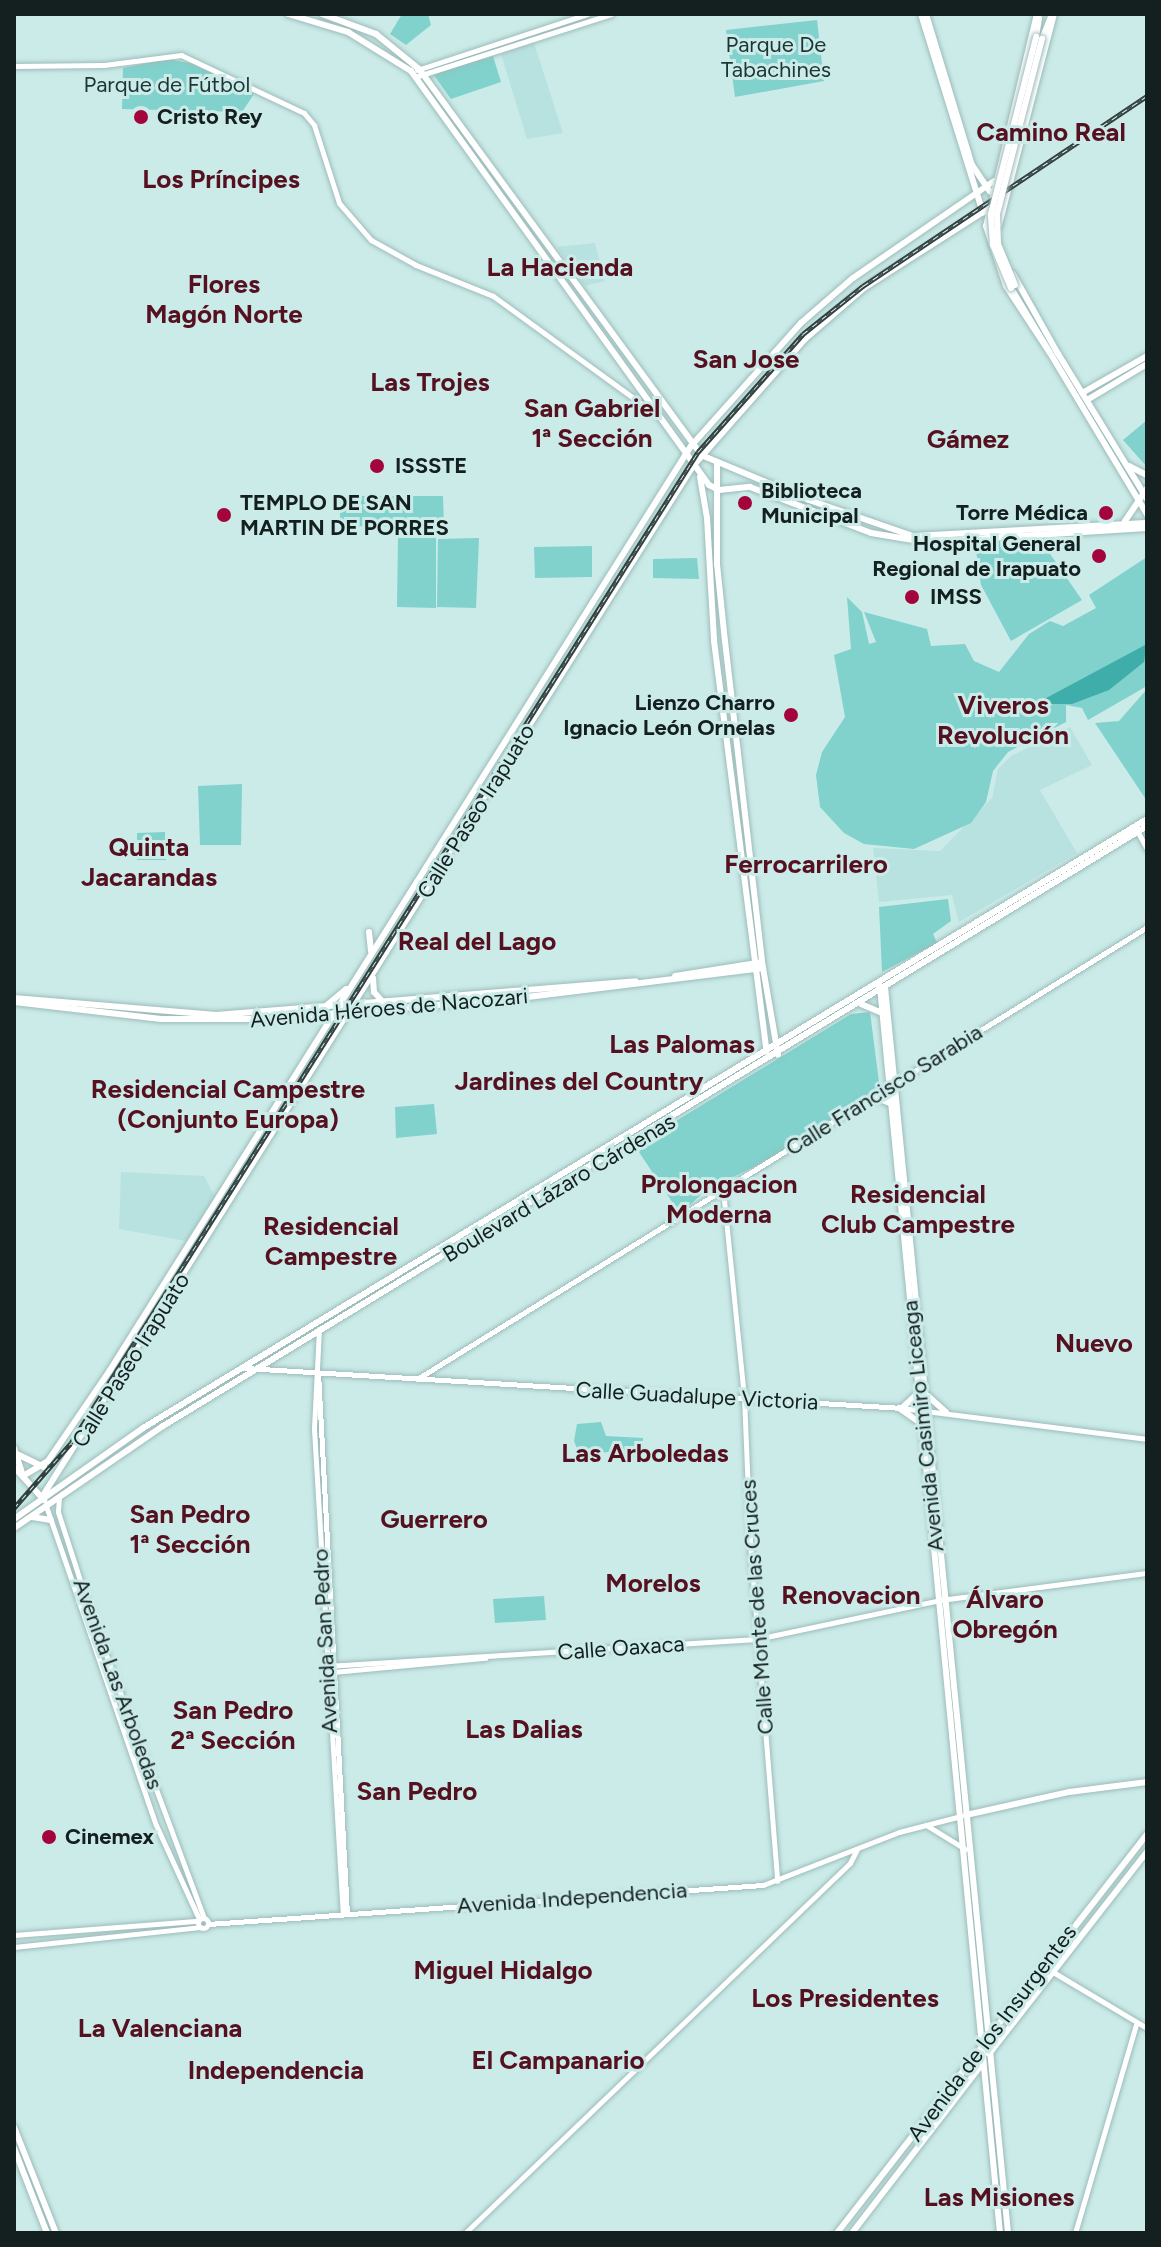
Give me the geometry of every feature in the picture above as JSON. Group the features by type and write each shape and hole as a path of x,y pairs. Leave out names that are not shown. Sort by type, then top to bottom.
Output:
{"main road":[{"path":"288,14 348,32 413,74 700,477 719,490 750,487 913,536 967,531 1118,527 1132,522 1147,525"},
{"path":"322,14 376,34 422,71 691,446 701,455 871,533 925,542 1147,525"},
{"path":"924,14 977,175 989,191 1004,200"},
{"path":"924,14 979,196 986,208"},
{"path":"1038,14 1039,38 997,214 998,244 1013,286 1050,353"},
{"path":"1038,14 989,191 986,223 1006,286 1145,498"},
{"path":"1039,38 1053,14"},
{"path":"1053,14 1000,221 1005,258 1058,354"},
{"path":"977,175 1008,184"},
{"name":"Calle Paseo Irapuato","path":"44,1467 340,1006 371,951 691,446 801,323 853,278 989,191"},
{"name":"Calle Paseo Irapuato","path":"42,1497 701,455 805,339 864,288 968,218 1004,200"},
{"path":"968,218 986,223 1000,221"},
{"path":"1013,286 1087,400 1145,498 1147,514"},
{"path":"1082,393 1147,356"},
{"path":"1087,400 1147,364"},
{"path":"1123,461 1147,475"},
{"path":"717,464 717,549 759,965 762,1033 771,1059"},
{"path":"684,479 700,477"},
{"path":"700,477 720,693 759,965 778,1055"},
{"path":"716,507 732,490"},
{"path":"1132,522 1145,498"},
{"path":"1118,527 1133,515 1145,498"},
{"path":"871,533 873,524"},
{"path":"965,540 967,531"},
{"path":"707,549 717,549"},
{"path":"720,693 732,692"},
{"name":"Boulevard Lázaro Cárdenas","path":"14,1519 136,1433 751,1059 882,985 1137,829 1147,819"},
{"name":"Boulevard Lázaro Cárdenas","path":"1137,829 1147,826"},
{"path":"369,932 371,951"},
{"name":"Avenida Héroes de Nacozari","path":"14,1000 185,1015 340,1006 645,981 759,965"},
{"name":"Avenida Héroes de Nacozari","path":"14,1000 161,1019 283,1018 525,998 759,965"},
{"path":"373,976 374,992 383,1002"},
{"name":"Boulevard Lázaro Cárdenas","path":"14,1528 114,1458 861,1004 882,985"},
{"name":"Avenida Casimiro Liceaga","path":"882,985 922,1390"},
{"name":"Avenida Casimiro Liceaga","path":"882,985 895,1069 893,1104 964,1816 971,1852 993,2127"},
{"path":"327,1005 349,987"},
{"path":"861,1004 877,1007 884,1017"},
{"path":"283,1018 308,1008"},
{"path":"772,1029 787,1038"},
{"path":"751,1059 762,1033"},
{"path":"895,1069 907,1075"},
{"path":"874,1097 893,1104"},
{"path":"923,1425 901,1408 913,1402 922,1390 946,1412"},
{"name":"Avenida Casimiro Liceaga","path":"924,1410 923,1425 944,1600"},
{"path":"136,1433 138,1423"},
{"path":"114,1458 126,1440"},
{"path":"16,1452 23,1476"},
{"path":"16,1452 44,1467"},
{"path":"14,1467 46,1505"},
{"path":"23,1476 44,1467"},
{"path":"42,1497 62,1492"},
{"path":"29,1518 51,1520"},
{"name":"Avenida Independencia","path":"964,1816 1069,1792 1147,1782"},
{"name":"Avenida Casimiro Liceaga","path":"964,1816 963,1848 981,2048 993,2127"},
{"name":"Avenida de los Insurgentes","path":"837,2233 1147,1834"},
{"name":"Avenida de los Insurgentes","path":"852,2233 881,2200 989,2054 1147,1852"},
{"path":"985,2010 1004,2015"},
{"path":"971,2079 986,2079"},
{"path":"14,2127 56,2233"},
{"path":"993,2127 1000,2233"},
{"path":"993,2127 1008,2233"},
{"path":"14,2148 47,2233"},
{"path":"870,2192 873,2200 881,2200"}],"street":[{"path":"413,74 587,14"},
{"path":"422,71 611,14"},
{"path":"14,66 104,65 181,55 304,113 314,125 339,203 371,240 416,265 493,296 659,417"},
{"path":"1137,829 1147,849"},
{"name":"Calle Francisco Sarabia","path":"417,1379 1147,927"},
{"name":"Calle Monte de las Cruces","path":"723,1190 744,1397 757,1639 777,1881"},
{"name":"Avenida San Pedro","path":"319,1323 317,1371 330,1669 345,1914"},
{"name":"Calle Guadalupe Victoria","path":"245,1368 901,1408 1147,1439"},
{"name":"Avenida Las Arboledas","path":"62,1492 58,1512 92,1617 202,1922"},
{"name":"Avenida Las Arboledas","path":"46,1505 148,1801 202,1922"},
{"name":"Calle Oaxaca","path":"330,1669 757,1639 944,1600 1147,1573"},
{"path":"84,1621 92,1617"},
{"path":"148,1801 158,1798"},
{"name":"Avenida Independencia","path":"14,1935 154,1923 345,1914 777,1881 925,1824 964,1816"},
{"path":"925,1824 971,1852"},
{"path":"465,2233 850,1863 857,1848"},
{"name":"Avenida Independencia","path":"14,1947 155,1932 202,1922"},
{"path":"154,1923 155,1932"},
{"path":"87,1928 88,1940"},
{"path":"1053,1972 1136,2025 1147,2028"},
{"path":"1075,2233 1136,2025"}],"shaded area":[{"path":"534,43 563,133 527,139 501,54"},
{"path":"595,243 605,281 585,286 557,247"},
{"path":"1147,644 1144,662 1109,690 1072,704 1035,704"},
{"path":"1070,727 1092,765 1040,790 1077,853 959,922 952,895 879,902 873,848 940,851 992,798 998,769 1011,756"},
{"path":"121,1172 204,1176 215,1197 186,1241 119,1229"}],"green space":[{"path":"402,14 428,14 431,25 406,45 390,34"},
{"name":"Parque De Tabachines","path":"817,20 824,81 735,97 726,30"},
{"path":"493,56 501,82 451,99 433,74"},
{"name":"Parque de Fútbol","path":"167,59 195,64 254,94 242,112 122,109 123,68"},
{"path":"1147,420 1147,467 1123,440"},
{"path":"340,496 443,496 444,527 340,526"},
{"path":"398,538 436,538 436,608 397,607"},
{"path":"479,538 476,608 437,607 438,539"},
{"path":"1039,538 1082,600 1011,641 981,585 975,543"},
{"path":"592,546 592,577 535,578 534,547"},
{"path":"1147,557 1147,686 1088,720 1082,708 1066,705 1066,722 1008,752 993,771 986,802 971,823 914,849 864,844 844,833 820,807 816,775 822,752 845,717 834,655 851,649 847,597 862,612 869,644 876,642 864,612 927,629 931,646 965,644 974,661 999,672 1029,634 1050,621 1063,626 1096,608 1089,595"},
{"path":"697,558 699,579 653,578 653,559"},
{"path":"1147,689 1147,801 1095,723 1119,721"},
{"path":"242,784 241,845 200,845 198,786"},
{"path":"165,832 166,860 137,860 137,833"},
{"path":"948,899 951,921 933,934 937,943 882,972 879,907"},
{"path":"870,1012 880,1090 760,1164 706,1190 680,1214 635,1146 851,1014"},
{"path":"434,1104 437,1134 396,1138 395,1107"},
{"path":"601,1422 606,1436 643,1438 643,1455 620,1461 608,1452 580,1456 574,1441 577,1424"},
{"path":"544,1596 546,1620 495,1623 493,1599"}],"railway":[{"path":"14,1508 71,1443 698,452 803,334 863,286 1147,96"}],"place":[{"name":"Cristo Rey","path":"141,117"},
{"name":"ISSSTE","path":"377,466"},
{"name":"Biblioteca Municipal","path":"745,503"},
{"name":"Torre Médica","path":"1106,513"},
{"name":"TEMPLO DE SAN MARTIN DE PORRES","path":"224,515"},
{"name":"Hospital General Regional de Irapuato","path":"1099,556"},
{"name":"IMSS","path":"912,597"},
{"name":"Lienzo Charro Ignacio León Ornelas","path":"791,715"},
{"name":"Cinemex","path":"49,1837"}],"district":[{"name":"Camino Real","path":"1051,133"},
{"name":"Los Príncipes","path":"221,180"},
{"name":"La Hacienda","path":"560,268"},
{"name":"Flores Magón Norte","path":"224,300"},
{"name":"San Jose","path":"746,360"},
{"name":"Las Trojes","path":"430,383"},
{"name":"San Gabriel 1ª Sección","path":"592,424"},
{"name":"Gámez","path":"968,440"},
{"name":"Viveros Revolución","path":"1003,721"},
{"name":"Quinta Jacarandas","path":"149,863"},
{"name":"Ferrocarrilero","path":"806,865"},
{"name":"Real del Lago","path":"477,942"},
{"name":"Las Palomas","path":"682,1045"},
{"name":"Jardines del Country","path":"579,1082"},
{"name":"Residencial Campestre (Conjunto Europa)","path":"228,1105"},
{"name":"Prolongacion Moderna","path":"719,1200"},
{"name":"Residencial Club Campestre","path":"918,1210"},
{"name":"Residencial Campestre","path":"331,1242"},
{"name":"Nuevo","path":"1094,1344"},
{"name":"Las Arboledas","path":"645,1454"},
{"name":"Guerrero","path":"434,1520"},
{"name":"San Pedro 1ª Sección","path":"190,1530"},
{"name":"Morelos","path":"653,1584"},
{"name":"Renovacion","path":"851,1596"},
{"name":"Álvaro Obregón","path":"1005,1615"},
{"name":"San Pedro 2ª Sección","path":"233,1726"},
{"name":"Las Dalias","path":"524,1730"},
{"name":"San Pedro","path":"417,1792"},
{"name":"Miguel Hidalgo","path":"503,1971"},
{"name":"Los Presidentes","path":"845,1999"},
{"name":"La Valenciana","path":"160,2029"},
{"name":"El Campanario","path":"558,2061"},
{"name":"Independencia","path":"276,2071"},
{"name":"Las Misiones","path":"999,2198"}]}
